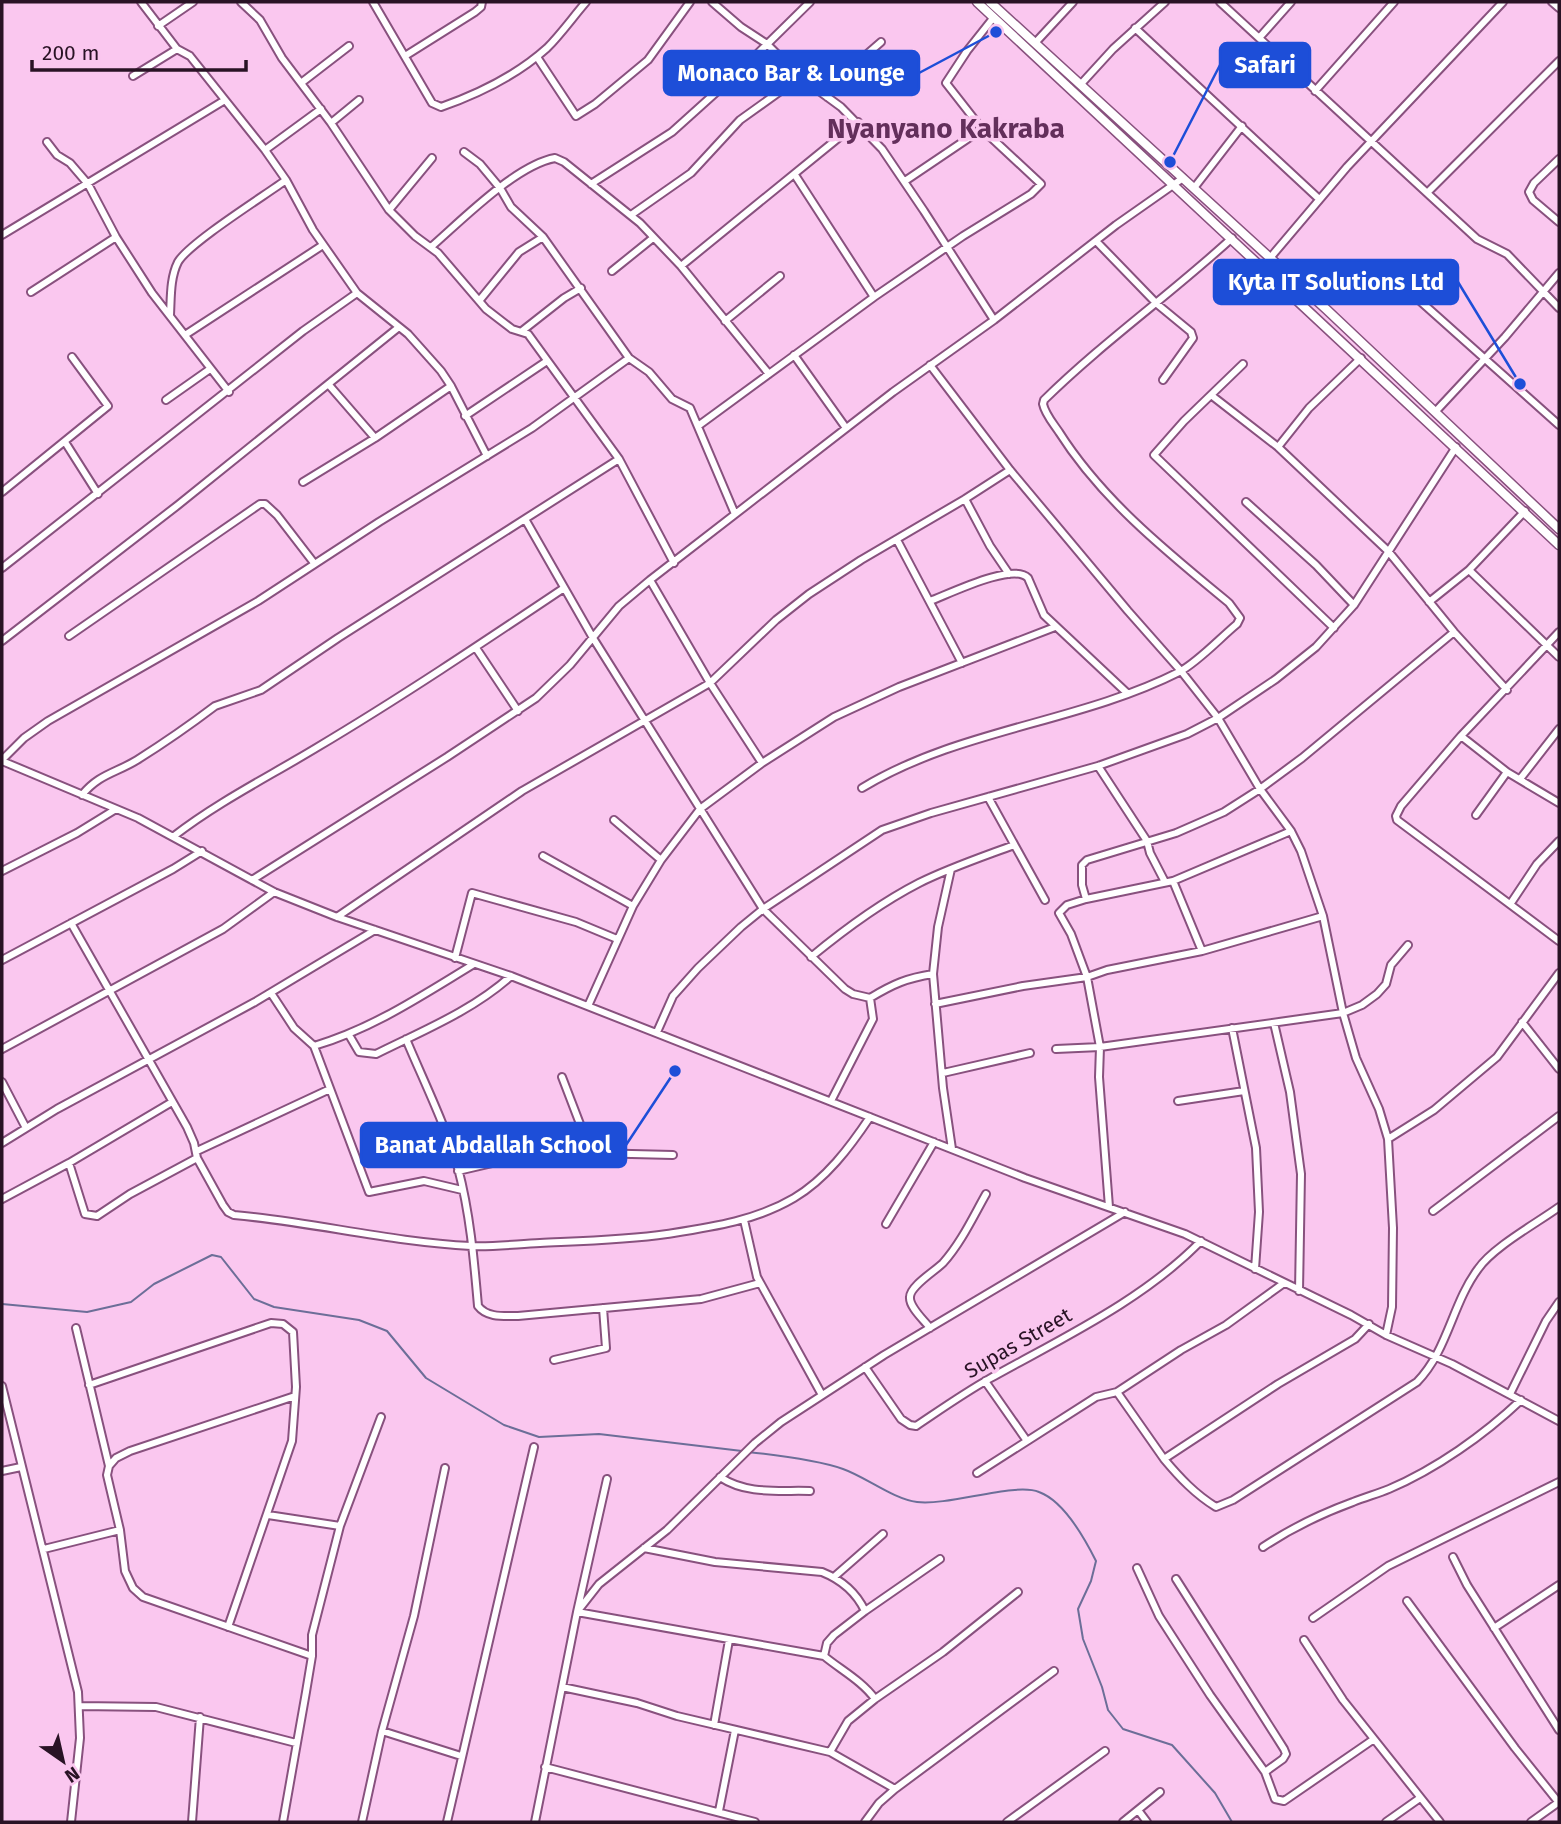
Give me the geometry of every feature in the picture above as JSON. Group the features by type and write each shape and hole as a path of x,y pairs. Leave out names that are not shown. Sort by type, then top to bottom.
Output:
{"street":[{"path":"141,2 177,49 190,56 265,150 356,293 428,354 452,386 487,456"},
{"path":"158,26 193,2"},
{"path":"241,2 260,20 282,58 331,122 389,209 415,236 431,247 478,301 504,324 528,334 619,458 674,563"},
{"path":"373,2 432,103 441,107 494,84 537,57 550,46 586,2"},
{"path":"405,56 479,9 482,2"},
{"path":"537,57 576,116 648,61 690,2"},
{"path":"712,2 741,27 767,44 800,77 858,122 882,149 993,320"},
{"path":"592,184 672,132 810,2"},
{"path":"977,2 1558,541"},
{"path":"990,2 1436,411 1559,529"},
{"path":"1035,43 1073,2"},
{"path":"1081,84 1135,28 1165,2"},
{"path":"1220,2 1477,239 1507,254 1559,308"},
{"path":"1259,38 1292,2"},
{"path":"1315,91 1394,2"},
{"path":"1270,258 1318,198 1503,2"},
{"path":"1552,2 1559,9"},
{"path":"698,426 874,297 1031,194 1041,184 982,129 946,83 967,51 994,18"},
{"path":"1135,28 1318,198"},
{"path":"827,97 843,75 881,42"},
{"path":"301,83 349,46"},
{"path":"133,76 177,49"},
{"path":"1428,192 1559,61"},
{"path":"631,215 691,173 740,120 800,77"},
{"path":"2,235 225,100"},
{"path":"331,122 359,100"},
{"path":"265,150 321,109"},
{"path":"681,266 858,122"},
{"path":"1194,188 1242,126"},
{"path":"905,181 982,129"},
{"path":"47,142 57,155 71,163 88,184 116,237 152,293 229,392"},
{"path":"464,152 480,164 500,188 511,207 543,237 629,358 649,372 673,399 690,408 735,514"},
{"path":"389,209 432,158"},
{"path":"431,247 500,188 528,169 555,158 631,215 681,266 769,374"},
{"path":"1559,159 1534,183 1529,192 1533,200 1559,222"},
{"path":"795,175 874,297"},
{"path":"252,880 518,712 555,682 619,606 650,580 846,428 1183,178"},
{"path":"170,315 172,278 179,260 205,237 286,180"},
{"path":"31,292 116,237"},
{"path":"478,301 519,252 543,237"},
{"path":"612,271 653,238"},
{"path":"862,788 912,761 1127,693 1181,671 1237,624 1240,618 1238,612 1229,603 1165,549 1105,492 1071,450 1043,404 1081,364 1157,304 1232,238"},
{"path":"1096,240 1157,304 1186,327 1194,338 1163,380"},
{"path":"185,335 323,245"},
{"path":"1436,411 1485,359 1559,272"},
{"path":"725,321 780,276"},
{"path":"1401,284 1559,425"},
{"path":"522,331 581,288"},
{"path":"2,568 229,392 303,331 356,293"},
{"path":"2,641 399,327"},
{"path":"794,355 846,428"},
{"path":"2,492 108,407 72,357"},
{"path":"629,358 532,428 234,615 48,721 24,737 2,760 174,836 274,892 337,917 511,976 1025,1178 1201,1241 1557,1419 1559,1408"},
{"path":"1278,447 1309,408 1361,358"},
{"path":"465,416 547,361"},
{"path":"1243,364 1154,455 1334,628"},
{"path":"930,365 1010,470 1218,718 1260,789 1291,831 1301,851 1323,916 1343,1013 1356,1058 1379,1109 1388,1139 1393,1228 1392,1307 1387,1335"},
{"path":"166,400 210,369"},
{"path":"329,385 375,438"},
{"path":"303,482 452,386"},
{"path":"1211,396 1278,447 1388,551 1454,632 1507,690"},
{"path":"65,442 97,494"},
{"path":"657,1032 673,996 741,927 763,909 882,830 914,818 1098,766 1187,734 1218,718 1301,661 1354,605 1456,447"},
{"path":"82,795 100,777 134,762 215,706 227,700 247,696 268,685 619,458"},
{"path":"337,917 522,791 710,683 765,629 791,608 861,560 1010,470"},
{"path":"965,499 990,546 1009,573"},
{"path":"1246,502 1316,565 1354,605"},
{"path":"69,636 260,504 265,504 277,515 314,563"},
{"path":"1429,602 1469,570 1525,511"},
{"path":"525,519 593,638 763,909 853,994 870,998 887,986 912,977 933,974"},
{"path":"897,540 962,663"},
{"path":"1469,570 1559,657"},
{"path":"930,601 989,578 1023,573 1028,578 1044,615 1127,693"},
{"path":"650,580 710,683 762,763"},
{"path":"174,836 208,812 476,648 564,588"},
{"path":"588,1006 634,906 661,860 699,809 804,735 854,707 1055,627"},
{"path":"1086,899 1082,885 1082,865 1087,860 1176,833 1224,811 1260,789 1381,694 1454,632"},
{"path":"1559,632 1461,736 1401,806 1396,816 1397,820 1559,941"},
{"path":"476,648 518,712"},
{"path":"1520,779 1559,729"},
{"path":"1461,736 1507,772 1559,803"},
{"path":"1098,766 1147,841 1150,853 1169,881 1202,951"},
{"path":"1476,815 1507,772"},
{"path":"988,797 1045,900"},
{"path":"2,872 77,833 116,809"},
{"path":"614,820 661,860"},
{"path":"1109,1207 1099,1077 1100,1047 1087,977 1071,934 1059,913 1067,905 1086,899 1169,881 1291,831"},
{"path":"1511,903 1537,863 1559,841"},
{"path":"811,957 850,925 920,883 1014,845"},
{"path":"2,960 202,851"},
{"path":"543,856 634,906"},
{"path":"951,869 938,927 933,974 943,1088 952,1149"},
{"path":"2,1049 223,929 274,892"},
{"path":"455,958 472,893 576,922 617,939"},
{"path":"935,1004 1023,986 1087,977 1202,951 1323,916"},
{"path":"71,923 172,1102 223,1205 228,1212 234,1214 287,1219 369,1234 472,1246 632,1239 712,1227 765,1213 795,1197 817,1181 853,1143 870,1117"},
{"path":"2,1143 147,1059 271,993 375,930"},
{"path":"1056,1049 1100,1047 1343,1013 1362,1005 1377,994 1386,984 1391,965 1408,945"},
{"path":"314,1046 349,1035 384,1018 474,964"},
{"path":"1388,1139 1434,1110 1497,1057 1559,973"},
{"path":"349,1035 355,1048 365,1054 376,1054 466,1009 485,998 511,976"},
{"path":"271,993 294,1028 314,1046 369,1192 424,1181 462,1189"},
{"path":"831,1101 873,1018 870,998"},
{"path":"1522,1022 1559,1069"},
{"path":"1274,1023 1290,1091 1301,1174 1298,1291"},
{"path":"1232,1028 1256,1148 1259,1212 1255,1269"},
{"path":"405,1039 449,1140 462,1189 472,1246 478,1306 486,1314 518,1317 701,1299 760,1283"},
{"path":"943,1073 1030,1054"},
{"path":"562,1077 580,1124 583,1153"},
{"path":"2,1082 26,1128"},
{"path":"69,1163 85,1214 97,1216 197,1154 330,1089"},
{"path":"1178,1101 1244,1091"},
{"path":"2,1199 172,1102"},
{"path":"1433,1211 1559,1116"},
{"path":"886,1224 934,1142"},
{"path":"458,1171 509,1158 550,1152 673,1155"},
{"path":"930,1328 911,1303 909,1296 912,1290 943,1263 986,1194"},
{"path":"1116,1392 1182,1480 1216,1507 1221,1506 1416,1382 1436,1358 1462,1296 1485,1260 1559,1207"},
{"path":"577,1612 599,1584 644,1548 755,1443 865,1367 1125,1212"},
{"path":"744,1220 757,1277 822,1395"},
{"name":"Supas Street","path":"865,1367 901,1419 916,1426 985,1381 1104,1314 1169,1271 1201,1241"},
{"path":"977,1472 1096,1397 1116,1392 1226,1325 1284,1283"},
{"path":"1510,1394 1546,1321 1559,1302"},
{"path":"554,1360 606,1348 603,1308"},
{"path":"89,1385 271,1323 283,1324 293,1332 295,1396 292,1441 228,1627"},
{"path":"1164,1458 1278,1384 1355,1339 1369,1324"},
{"path":"76,1328 109,1466 107,1475 120,1530 125,1571 133,1588 143,1597 312,1656"},
{"path":"985,1381 1027,1441"},
{"path":"2,1386 44,1549 79,1706 80,1738 71,1822"},
{"path":"109,1466 116,1458 131,1451 295,1396"},
{"path":"1263,1547 1307,1523 1421,1473 1506,1415 1521,1400"},
{"path":"283,1822 312,1656 312,1635 340,1526 381,1417"},
{"path":"447,1822 534,1447"},
{"path":"2,1471 21,1467"},
{"path":"362,1822 382,1731 414,1616 445,1468"},
{"path":"720,1477 747,1490 810,1491"},
{"path":"536,1822 577,1612 607,1479"},
{"path":"1313,1618 1388,1566 1559,1482"},
{"path":"268,1515 340,1526"},
{"path":"44,1549 120,1530"},
{"path":"834,1577 883,1534"},
{"path":"644,1548 715,1562 810,1570 834,1577 858,1596 865,1611"},
{"path":"1453,1557 1467,1585 1559,1730"},
{"path":"824,1656 827,1643 865,1611 940,1559"},
{"path":"1137,1568 1159,1616 1210,1695 1265,1772 1275,1798 1284,1801 1374,1739"},
{"path":"1176,1579 1284,1749 1286,1754 1283,1759 1265,1772"},
{"path":"1494,1628 1558,1587"},
{"path":"830,1752 848,1721 943,1652 1018,1592"},
{"path":"1407,1601 1499,1727 1559,1802 1531,1822"},
{"path":"577,1612 824,1656 847,1675 865,1685 875,1699"},
{"path":"714,1725 729,1640"},
{"path":"1304,1640 1343,1700 1440,1822"},
{"path":"865,1822 879,1803 895,1789 1054,1671"},
{"path":"562,1687 637,1703 714,1725 830,1752 895,1789"},
{"path":"79,1706 147,1706 296,1743"},
{"path":"192,1822 200,1717"},
{"path":"719,1811 736,1730"},
{"path":"382,1731 461,1756"},
{"path":"1007,1822 1105,1751"},
{"path":"545,1767 755,1822"},
{"path":"1123,1822 1160,1792"},
{"path":"1386,1822 1420,1798"},
{"path":"1138,1810 1147,1822"}],"waterway":[{"path":"2,1304 87,1312 131,1302 154,1284 212,1255 221,1257 254,1299 274,1307 359,1320 387,1331 426,1378 504,1425 539,1437 599,1434 742,1451"},
{"path":"748,1452 833,1466 899,1497 917,1502 946,1501 1028,1490 1039,1492 1057,1503 1073,1522 1096,1561 1091,1581 1078,1609 1083,1639 1108,1710 1123,1729 1172,1745 1215,1793 1232,1822"}],"place":[{"name":"Monaco Bar & Lounge","path":"996,32"},
{"name":"Safari","path":"1170,162"},
{"name":"Kyta IT Solutions Ltd","path":"1520,384"},
{"name":"Banat Abdallah School","path":"675,1071"}],"district":[{"name":"Nyanyano Kakraba","path":"946,128"}]}
